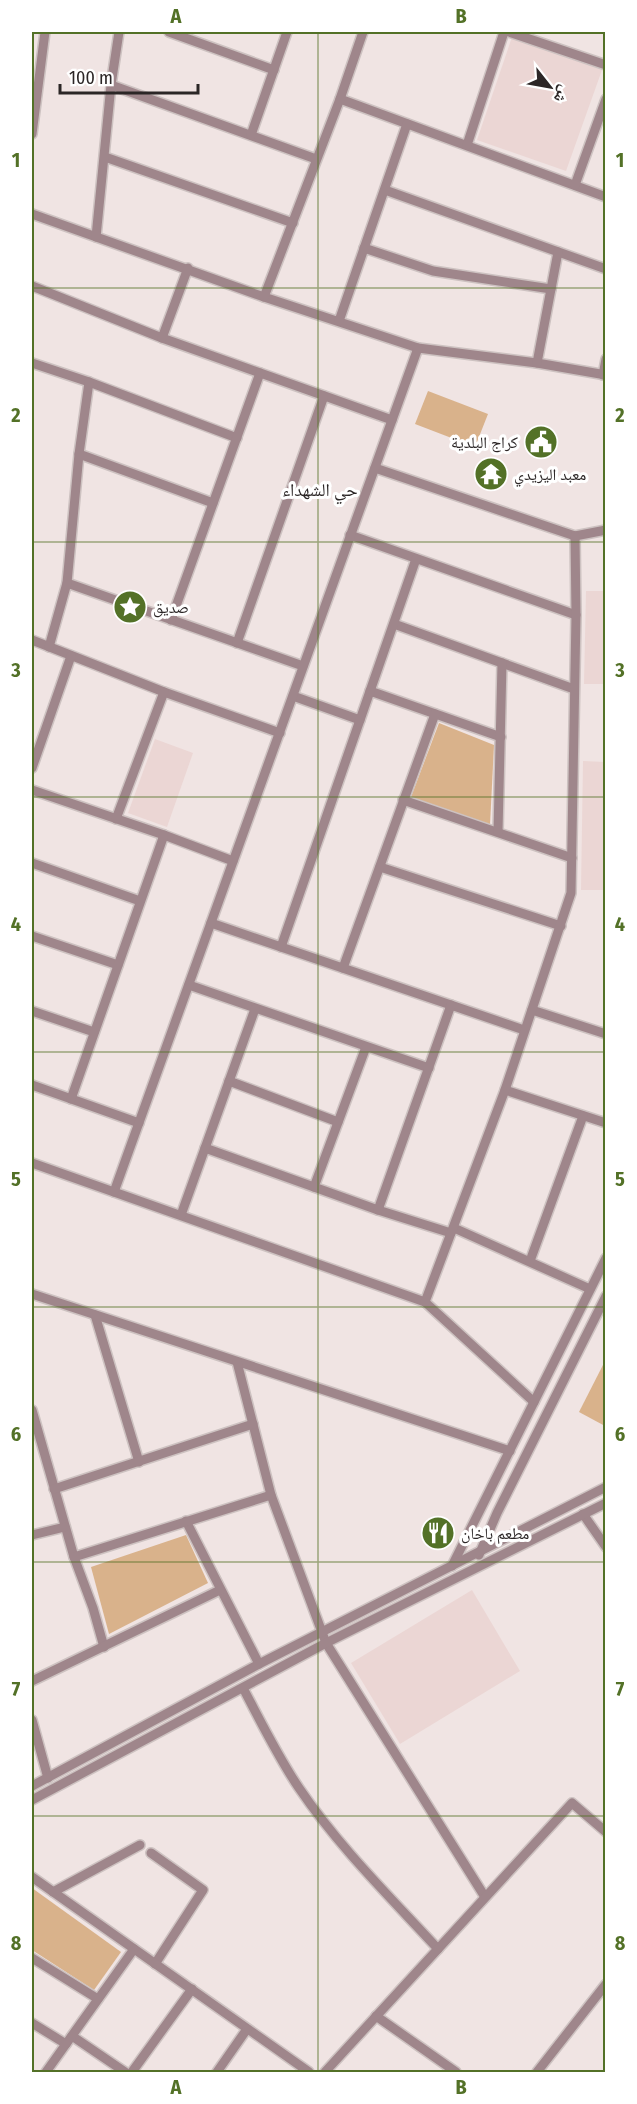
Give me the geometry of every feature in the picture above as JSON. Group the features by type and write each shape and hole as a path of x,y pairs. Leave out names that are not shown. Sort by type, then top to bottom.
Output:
{"street":[{"path":"32,134 45,32"},
{"path":"96,237 111,85 119,32"},
{"path":"169,32 187,34 274,70"},
{"path":"251,135 287,32"},
{"path":"264,297 340,99 363,32"},
{"path":"468,145 504,32"},
{"path":"510,32 606,65"},
{"path":"111,85 316,159"},
{"path":"340,99 606,197"},
{"path":"575,186 606,99"},
{"path":"339,321 407,124"},
{"path":"105,157 293,223"},
{"path":"385,190 606,269"},
{"path":"32,214 264,297 418,348 537,363 604,375 606,359"},
{"path":"364,248 433,271 551,289"},
{"path":"537,363 558,252"},
{"path":"162,338 188,268"},
{"path":"32,286 162,338 392,420"},
{"path":"114,1192 418,348"},
{"path":"32,363 237,438"},
{"path":"171,620 260,373"},
{"path":"49,647 67,583 79,454 89,382"},
{"path":"237,643 324,396"},
{"path":"79,454 213,503"},
{"path":"375,468 575,536 606,530"},
{"path":"350,535 576,615"},
{"path":"425,1302 505,1090 571,893 576,615 575,536"},
{"path":"281,947 416,559"},
{"path":"67,583 303,666"},
{"path":"394,624 574,689"},
{"path":"32,640 164,692 280,733"},
{"path":"32,768 71,656"},
{"path":"498,832 502,663"},
{"path":"370,691 501,737"},
{"path":"116,819 164,692"},
{"path":"293,696 360,720"},
{"path":"343,968 435,714"},
{"path":"32,790 233,861"},
{"path":"404,800 572,858"},
{"path":"71,1099 164,835"},
{"path":"32,862 140,901"},
{"path":"380,867 561,926"},
{"path":"211,923 524,1030"},
{"path":"32,936 118,965"},
{"path":"189,985 429,1068"},
{"path":"378,1210 451,1005"},
{"path":"181,1215 255,1009"},
{"path":"532,1010 606,1034"},
{"path":"32,1011 94,1032"},
{"path":"314,1187 366,1047"},
{"path":"229,1081 338,1122"},
{"path":"32,1085 139,1123"},
{"path":"505,1090 606,1123"},
{"path":"530,1261 583,1116"},
{"path":"205,1148 378,1210 452,1230 530,1261 590,1289"},
{"path":"32,1163 425,1302 534,1402"},
{"path":"452,1566 606,1258"},
{"path":"32,1294 510,1451"},
{"path":"481,1566 478,1553 606,1296"},
{"path":"95,1315 139,1462"},
{"path":"237,1362 271,1495 321,1633 485,1897"},
{"path":"32,1410 36,1441 54,1489 104,1647"},
{"path":"54,1489 253,1424"},
{"path":"32,1786 259,1664 606,1488"},
{"path":"74,1557 271,1495"},
{"path":"32,1800 326,1643 606,1503"},
{"path":"483,1506 498,1513"},
{"path":"583,1514 606,1547"},
{"path":"186,1521 259,1664"},
{"path":"32,1535 65,1527"},
{"path":"32,1681 220,1590"},
{"path":"243,1688 285,1766 315,1811 358,1864 438,1949"},
{"path":"32,1720 48,1778"},
{"path":"326,2073 572,1803 606,1832"},
{"path":"53,1892 140,1845"},
{"path":"151,1853 203,1890 155,1964"},
{"path":"32,1877 304,2071"},
{"path":"46,2073 134,1949"},
{"path":"32,1958 98,1999"},
{"path":"550,2073 539,2069 606,1984"},
{"path":"132,2073 192,1989"},
{"path":"376,2016 456,2073"},
{"path":"32,2023 69,2040 125,2073"},
{"path":"217,2073 247,2029"}],"shaded area":[{"path":"512,37 602,70 566,171 477,140"},
{"path":"428,391 488,414 475,447 415,424"},
{"path":"586,591 605,591 605,684 584,684"},
{"path":"439,723 494,745 490,825 411,797"},
{"path":"155,739 193,753 167,827 128,813"},
{"path":"583,761 605,762 605,890 581,890"},
{"path":"605,1361 606,1426 579,1412"},
{"path":"186,1535 208,1583 109,1634 91,1567"},
{"path":"472,1590 520,1671 400,1744 351,1663"},
{"path":"32,1888 121,1952 94,1990 32,1950"}],"place":[{"name":"كراج البلدية","path":"541,442"},
{"name":"معبد اليزيدي","path":"491,474"},
{"name":"صديق","path":"130,607"},
{"name":"مطعم باخان","path":"438,1533"}],"district":[{"name":"حي الشهداء","path":"320,490"}]}
